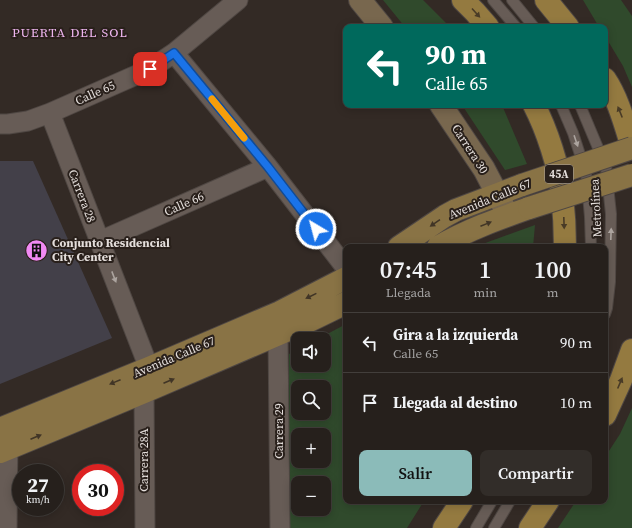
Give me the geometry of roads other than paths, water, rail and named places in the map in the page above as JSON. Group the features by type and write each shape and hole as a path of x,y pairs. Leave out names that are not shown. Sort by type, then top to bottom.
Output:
{"highway":[{"path":"463,0 485,24"},
{"path":"546,0 566,24"},
{"path":"608,84 624,123 632,148"},
{"name":"45A","path":"535,108 548,139 557,167 562,192 565,220 565,244"},
{"path":"608,408 621,380 632,350"},
{"path":"444,528 460,504"},
{"path":"530,528 546,504"}],"main road":[{"path":"360,0 380,24"},
{"name":"Carrera 30","path":"443,108 484,169 508,215"},
{"name":"Avenida Calle 67","path":"403,244 456,210 522,185 632,148"},
{"name":"Avenida Calle 67","path":"444,244 508,215 632,175"},
{"name":"Avenida Calle 67","path":"4,439 149,368 280,312 343,280"},
{"name":"Avenida Calle 67","path":"4,439 144,392 278,335 343,304"}],"street":[{"name":"Calle 65","path":"0,124 28,121 50,113 150,69 174,53 238,0"},
{"path":"174,53 268,167 343,264"},
{"name":"Carrera 28","path":"50,113 149,368"},
{"name":"Calle 66","path":"100,241 268,167"},
{"name":"Carrera 29","path":"278,335 280,528"},
{"name":"Carrera 28A","path":"144,392 145,528"},
{"path":"4,439 7,528"}],"lane":[{"path":"493,0 513,24"},
{"path":"512,0 532,24"},
{"name":"Metrolínea","path":"562,108 573,133 586,173 591,244"},
{"name":"Metrolínea","path":"581,108 606,167 612,214 608,299"},
{"path":"476,528 490,504"},
{"path":"494,528 508,504"}],"place":[{"name":"Conjunto Residencial City Center","path":"36,250"}],"district":[{"name":"PUERTA DEL SOL","path":"70,32"}]}
